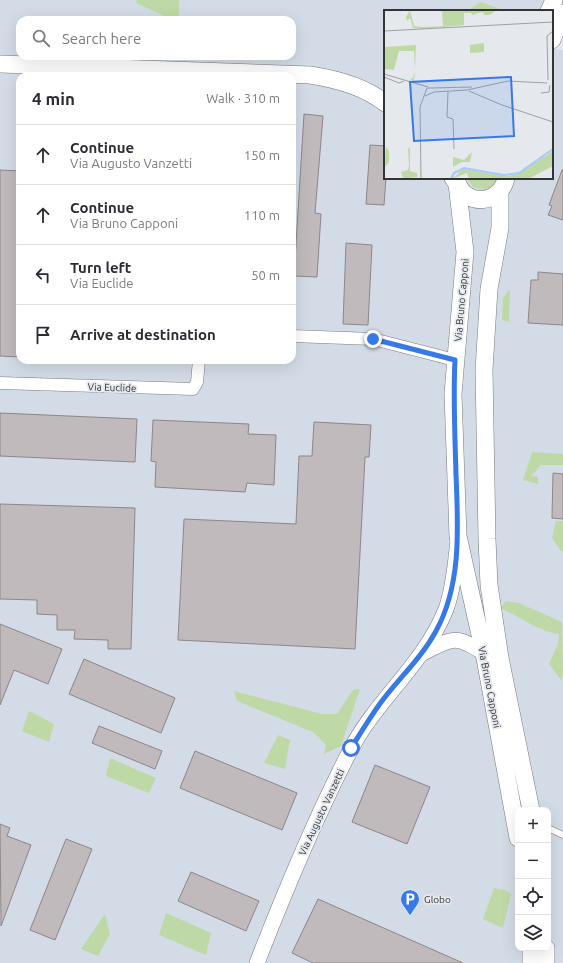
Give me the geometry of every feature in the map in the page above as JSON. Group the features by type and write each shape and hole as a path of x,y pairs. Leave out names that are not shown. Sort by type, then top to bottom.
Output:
{"main road":[{"path":"549,10 554,0"},
{"path":"553,38 563,13"},
{"path":"0,64 225,72"},
{"path":"296,75 326,78 361,88 384,101"},
{"path":"455,180 468,197 476,200 485,200 493,197 503,185"},
{"name":"Via Bruno Capponi","path":"455,180 465,252 453,394 458,536 484,654 515,822"},
{"name":"Via Bruno Capponi","path":"503,185 500,228 489,289 484,370 486,539 489,585 500,658 530,807"},
{"path":"458,536 473,546 480,545 486,539"},
{"path":"531,951 531,963"},
{"path":"546,951 546,963"}],"street":[{"path":"296,336 373,339 455,360"},
{"name":"Via Euclide","path":"0,383 193,389 197,382 199,364"},
{"name":"Via Augusto Vanzetti","path":"257,963 297,864 351,748 379,705 422,653 436,631 446,608 453,581 458,536"},
{"name":"Via Augusto Vanzetti","path":"422,653 448,640 458,639 467,642 484,654"}],"lane":[{"path":"551,829 563,835"}],"shaded area":[{"path":"0,0 546,0 541,10 384,10 384,179 553,179 553,49 563,50 563,963 0,963"}],"green space":[{"path":"137,0 179,0 179,15 164,16 136,3"},
{"path":"481,2 502,10 469,10"},
{"path":"468,179 496,179 491,187 481,189 473,187"},
{"path":"510,289 509,322 502,320 503,298"},
{"path":"532,452 563,454 563,465 541,465 531,476 538,477 538,484 523,480"},
{"path":"556,521 563,521 563,551 561,551 552,538"},
{"path":"506,601 519,603 562,622 563,675 561,680 549,664 558,644 559,634 536,627 500,608"},
{"path":"360,689 341,746 324,754 326,745 313,732 237,701 234,691 322,714 337,714 353,690"},
{"path":"29,711 54,724 49,742 22,731"},
{"path":"278,735 290,740 285,769 264,763"},
{"path":"110,758 156,778 149,793 106,776"},
{"path":"494,888 505,890 511,894 503,928 483,919"},
{"path":"166,913 211,933 206,955 159,935"},
{"path":"105,914 110,934 98,956 81,949"}],"building":[{"path":"304,114 323,116 315,213 321,214 317,277 296,276 296,244"},
{"path":"370,145 384,146 384,179 386,179 384,205 366,204"},
{"path":"0,170 16,171 16,357 0,356"},
{"path":"562,170 563,220 548,215 552,206 549,205"},
{"path":"346,243 372,245 368,325 343,324"},
{"path":"538,272 563,274 563,325 528,323 531,280 538,280"},
{"path":"0,413 137,419 135,462 0,456"},
{"path":"153,420 249,424 248,434 276,435 274,485 247,483 245,492 155,487 156,462 151,461"},
{"path":"314,422 371,425 369,457 365,457 355,649 178,640 184,519 296,524 299,456 312,456"},
{"path":"553,473 563,474 563,519 552,518"},
{"path":"0,504 135,508 131,649 108,649 108,640 74,639 75,630 57,630 57,615 37,614 37,600 0,599"},
{"path":"0,624 62,649 48,684 14,670 0,705"},
{"path":"84,659 175,698 161,733 69,694"},
{"path":"99,726 162,751 155,769 92,743"},
{"path":"195,751 297,793 282,830 180,788"},
{"path":"375,765 430,787 407,844 352,822"},
{"path":"0,824 10,828 7,836 31,845 1,926"},
{"path":"66,839 92,849 55,940 30,930"},
{"path":"191,872 259,901 246,931 178,901"},
{"path":"318,899 463,963 313,963 292,953"}],"place":[{"name":"Globo","path":"410,916"}],"route":[{"path":"351,748 379,705 422,653 436,631 446,608 453,581 458,536 453,394 455,360 373,339"}]}
